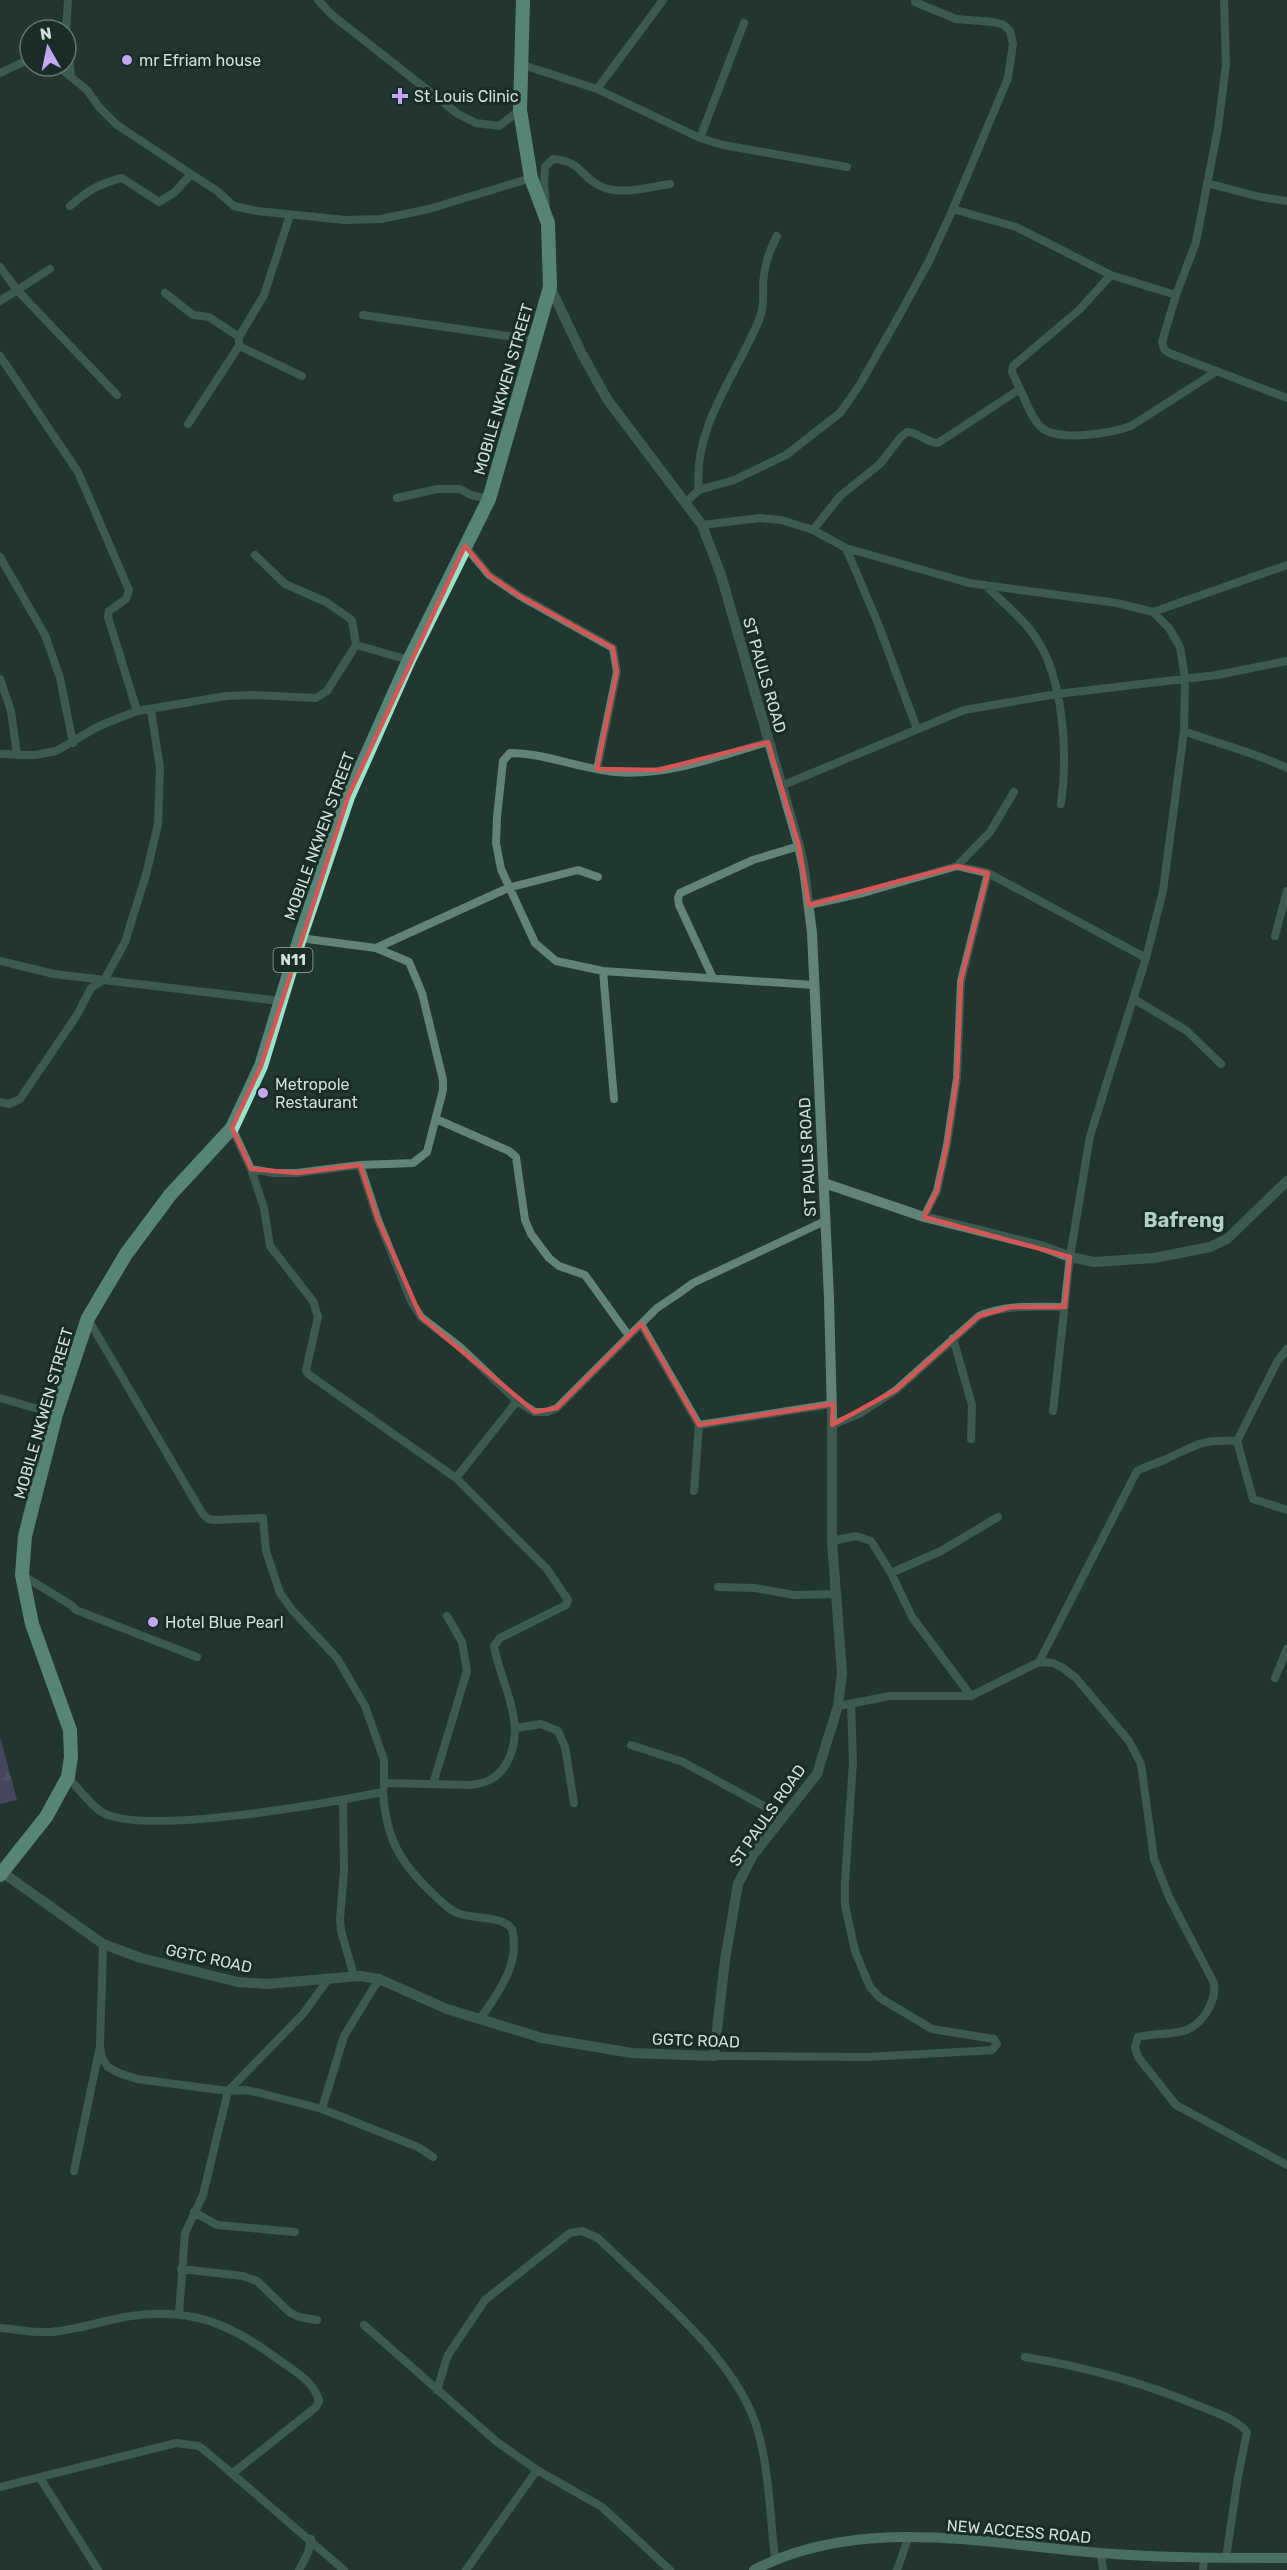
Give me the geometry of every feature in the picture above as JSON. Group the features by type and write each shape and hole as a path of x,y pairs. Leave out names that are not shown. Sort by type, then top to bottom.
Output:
{"highway":[{"name":"MOBILE NKWEN STREET","path":"1,1874 46,1817 68,1777 71,1757 70,1730 32,1624 22,1575 25,1536 56,1414 88,1318 126,1254 170,1195 232,1128 261,1066 300,938 348,797 409,660 489,498 550,287 548,224 531,178 520,110 523,0"}],"main road":[{"name":"NEW ACCESS ROAD","path":"754,2570 775,2559 840,2540 909,2536 1101,2553 1287,2558"}],"street":[{"path":"67,18 68,0"},
{"path":"318,0 332,15 458,114 476,123 499,126 520,110"},
{"path":"597,89 663,0"},
{"path":"1224,0 1227,65 1207,183 1196,242 1162,342 1164,349 1169,353 1287,398"},
{"path":"686,502 699,490 734,480 786,455 818,432 840,412 859,386 930,261 1008,78 1013,44 1010,31 1004,25 956,19 915,2"},
{"path":"700,138 744,23"},
{"path":"0,73 18,65"},
{"path":"523,65 597,89 700,138 723,145 847,167"},
{"path":"72,78 87,90 99,107 117,125 191,174 234,206 290,216 345,220 381,219 429,209 531,178"},
{"path":"548,224 544,184 545,167 554,159 568,160 600,186 618,191 670,184"},
{"path":"70,206 87,190 122,178 159,202 175,192 191,174"},
{"path":"1207,183 1260,197 1287,201"},
{"path":"953,209 1016,227 1111,275 1176,296"},
{"path":"188,424 238,346 239,337 264,295 290,216"},
{"path":"699,490 698,459 729,377 759,320 763,305 766,263 777,236"},
{"path":"0,267 17,290 117,395"},
{"path":"0,302 50,269"},
{"path":"1111,275 1079,310 1013,366 1012,372 1035,421 1042,429 1070,435 1118,431 1131,426 1216,370"},
{"name":"ST PAULS ROAD","path":"550,287 582,354 607,399 702,525 721,575 799,846 809,904 824,1183 832,1404 832,1541 842,1673 838,1706 817,1774 753,1856 738,1884 725,1960 714,2056"},
{"path":"165,293 193,315 209,317 239,337"},
{"path":"363,315 535,340"},
{"path":"238,346 302,376"},
{"path":"0,356 78,472 129,590 126,599 109,611 108,617 136,711"},
{"path":"813,530 840,496 880,464 907,432 914,432 930,443 938,443 1020,389"},
{"path":"397,498 437,489 460,489 471,495 489,498"},
{"path":"702,525 760,518 781,520 813,530 846,548 931,574 985,585 1117,603 1153,612 1169,628 1180,647 1185,678 1184,731 1163,891 1134,999 1090,1136 1070,1257 1053,1411"},
{"path":"465,546 489,575 520,596 613,648 617,672 597,769"},
{"path":"846,548 877,621 917,729"},
{"path":"0,754 17,755 56,751 99,726 136,711 252,694 316,698 327,691 356,645 352,620 326,602 285,584 255,555"},
{"path":"0,557 45,635 62,687 73,743"},
{"path":"1153,612 1287,565"},
{"path":"985,585 1036,638 1045,654 1057,693 1064,749 1061,804"},
{"path":"356,645 409,660"},
{"path":"781,786 964,710 1057,693 1217,675 1287,661"},
{"path":"0,680 11,711 17,755"},
{"path":"0,1102 9,1104 20,1099 77,1015 91,988 105,979 125,942 146,875 158,824 160,768 151,710"},
{"path":"1184,731 1256,754 1287,768"},
{"path":"768,742 710,759 634,773 597,769 510,753 503,761 496,843 501,870 534,943 556,961 603,971 814,985"},
{"path":"957,866 990,832 1014,792"},
{"path":"712,978 679,905 680,893 753,860 799,846"},
{"path":"809,904 863,893 957,866 988,873 1146,958"},
{"path":"376,948 508,888 578,870 598,877"},
{"path":"924,1217 937,1191 956,1097 961,981 988,873"},
{"path":"1275,936 1287,891"},
{"path":"251,1169 274,1173 297,1173 360,1165 413,1162 427,1152 443,1090 422,993 409,962 376,948 300,938"},
{"path":"0,961 54,974 280,1000"},
{"path":"603,971 615,1099"},
{"path":"1134,999 1187,1031 1221,1064"},
{"path":"436,1119 509,1151 516,1157 525,1220 531,1234 558,1266 585,1275 629,1336"},
{"path":"68,1777 101,1811 140,1820 160,1821 272,1811 342,1800 384,1787 484,1784 498,1776 511,1755 516,1728 513,1710 494,1647 500,1638 566,1605 568,1600 547,1569 456,1478 308,1374 306,1370 318,1317 316,1309 313,1301 270,1246 264,1209 251,1169 232,1128"},
{"path":"360,1165 378,1220 412,1303 421,1317 460,1347 517,1401 535,1412 548,1412 557,1408 657,1308 693,1283 825,1221"},
{"path":"824,1183 924,1217 1095,1262 1184,1253 1210,1247 1227,1239 1287,1181"},
{"path":"832,1425 861,1413 896,1390 979,1316 994,1309 1011,1307 1065,1307"},
{"path":"88,1318 202,1513 208,1519 215,1520 263,1518 266,1551 280,1593 293,1611 337,1658 365,1706 381,1746 385,1815 391,1838 412,1873 446,1906 459,1914 504,1923 512,1929 513,1958 508,1974 480,2019"},
{"path":"641,1324 699,1425 694,1491"},
{"path":"953,1338 972,1405 971,1438"},
{"path":"1287,1348 1277,1362 1237,1441 1253,1499 1287,1510"},
{"path":"0,1398 56,1414"},
{"path":"456,1478 517,1401"},
{"path":"699,1425 832,1404"},
{"path":"1039,1662 1137,1471 1161,1462 1197,1443 1213,1440 1237,1441"},
{"path":"891,1573 941,1551 998,1517"},
{"path":"832,1541 856,1536 871,1541 891,1573 912,1617 971,1696"},
{"path":"22,1575 71,1605 76,1611 197,1657"},
{"path":"718,1587 755,1588 794,1595 837,1594"},
{"path":"433,1784 467,1671 462,1642 447,1616"},
{"path":"1275,1678 1287,1649"},
{"path":"838,1706 890,1696 971,1696 1039,1662 1053,1663 1076,1678 1129,1741 1141,1764 1154,1859 1162,1883 1214,1983 1215,1997 1203,2019 1190,2030 1138,2037 1135,2047 1138,2057 1176,2105 1287,2165"},
{"name":"GGTC ROAD","path":"1,1874 103,1944 141,1958 238,1982 267,1984 354,1976 379,1979 447,2009 542,2038 632,2054 866,2057 992,2050 997,2044 994,2039 932,2029 880,1998 870,1987 855,1952 845,1905 853,1762 851,1704"},
{"path":"516,1728 541,1724 558,1731 565,1747 574,1803"},
{"path":"632,1745 683,1762 782,1816"},
{"path":"342,1800 344,1870 340,1930 354,1976"},
{"path":"74,2172 100,2047 103,1944"},
{"path":"179,2314 185,2233 203,2195 228,2091 303,2014 329,1978"},
{"path":"322,2109 344,2036 379,1979"},
{"path":"100,2047 102,2058 108,2067 137,2079 228,2091 246,2090 322,2109 418,2148 433,2157"},
{"path":"194,2212 217,2225 295,2232"},
{"path":"436,2390 448,2355 485,2300 570,2234 582,2231 598,2238 712,2351 745,2397 761,2445 775,2559"},
{"path":"181,2269 250,2279 270,2292 289,2312 299,2317 317,2320"},
{"path":"0,2328 49,2332 131,2316 179,2314 212,2320 242,2335 309,2382 317,2392 319,2401 316,2407 232,2473"},
{"path":"364,2325 497,2442 537,2470 602,2507 670,2570"},
{"path":"1025,2357 1077,2366 1113,2378 1149,2385 1221,2414 1243,2427 1247,2432 1246,2443 1238,2477 1226,2558"},
{"path":"0,2487 176,2443 199,2446 344,2570"},
{"path":"466,2570 537,2470"},
{"path":"40,2478 98,2570"},
{"path":"897,2570 909,2536"},
{"path":"300,2569 308,2553 310,2539"},
{"path":"1101,2553 1103,2570"},
{"path":"1203,2570 1204,2557"}],"highlighted area":[{"path":"465,546 489,575 520,596 613,648 617,672 597,769 658,770 768,742 799,846 809,905 957,866 988,873 961,981 957,1078 947,1145 937,1191 924,1217 1070,1257 1065,1307 1011,1307 979,1316 896,1390 832,1425 833,1404 699,1425 641,1324 557,1408 535,1412 421,1317 378,1220 360,1165 297,1173 251,1169 232,1128 261,1066 348,797"}],"green space":[{"path":"0,1737 17,1800 0,1804"}],"place":[{"name":"mr Efriam house","path":"127,60"},
{"name":"St Louis Clinic","path":"400,96"},
{"name":"Metropole Restaurant","path":"263,1093"},
{"name":"Hotel Blue Pearl","path":"153,1622"}],"district":[{"name":"Bafreng","path":"1184,1220"}]}
